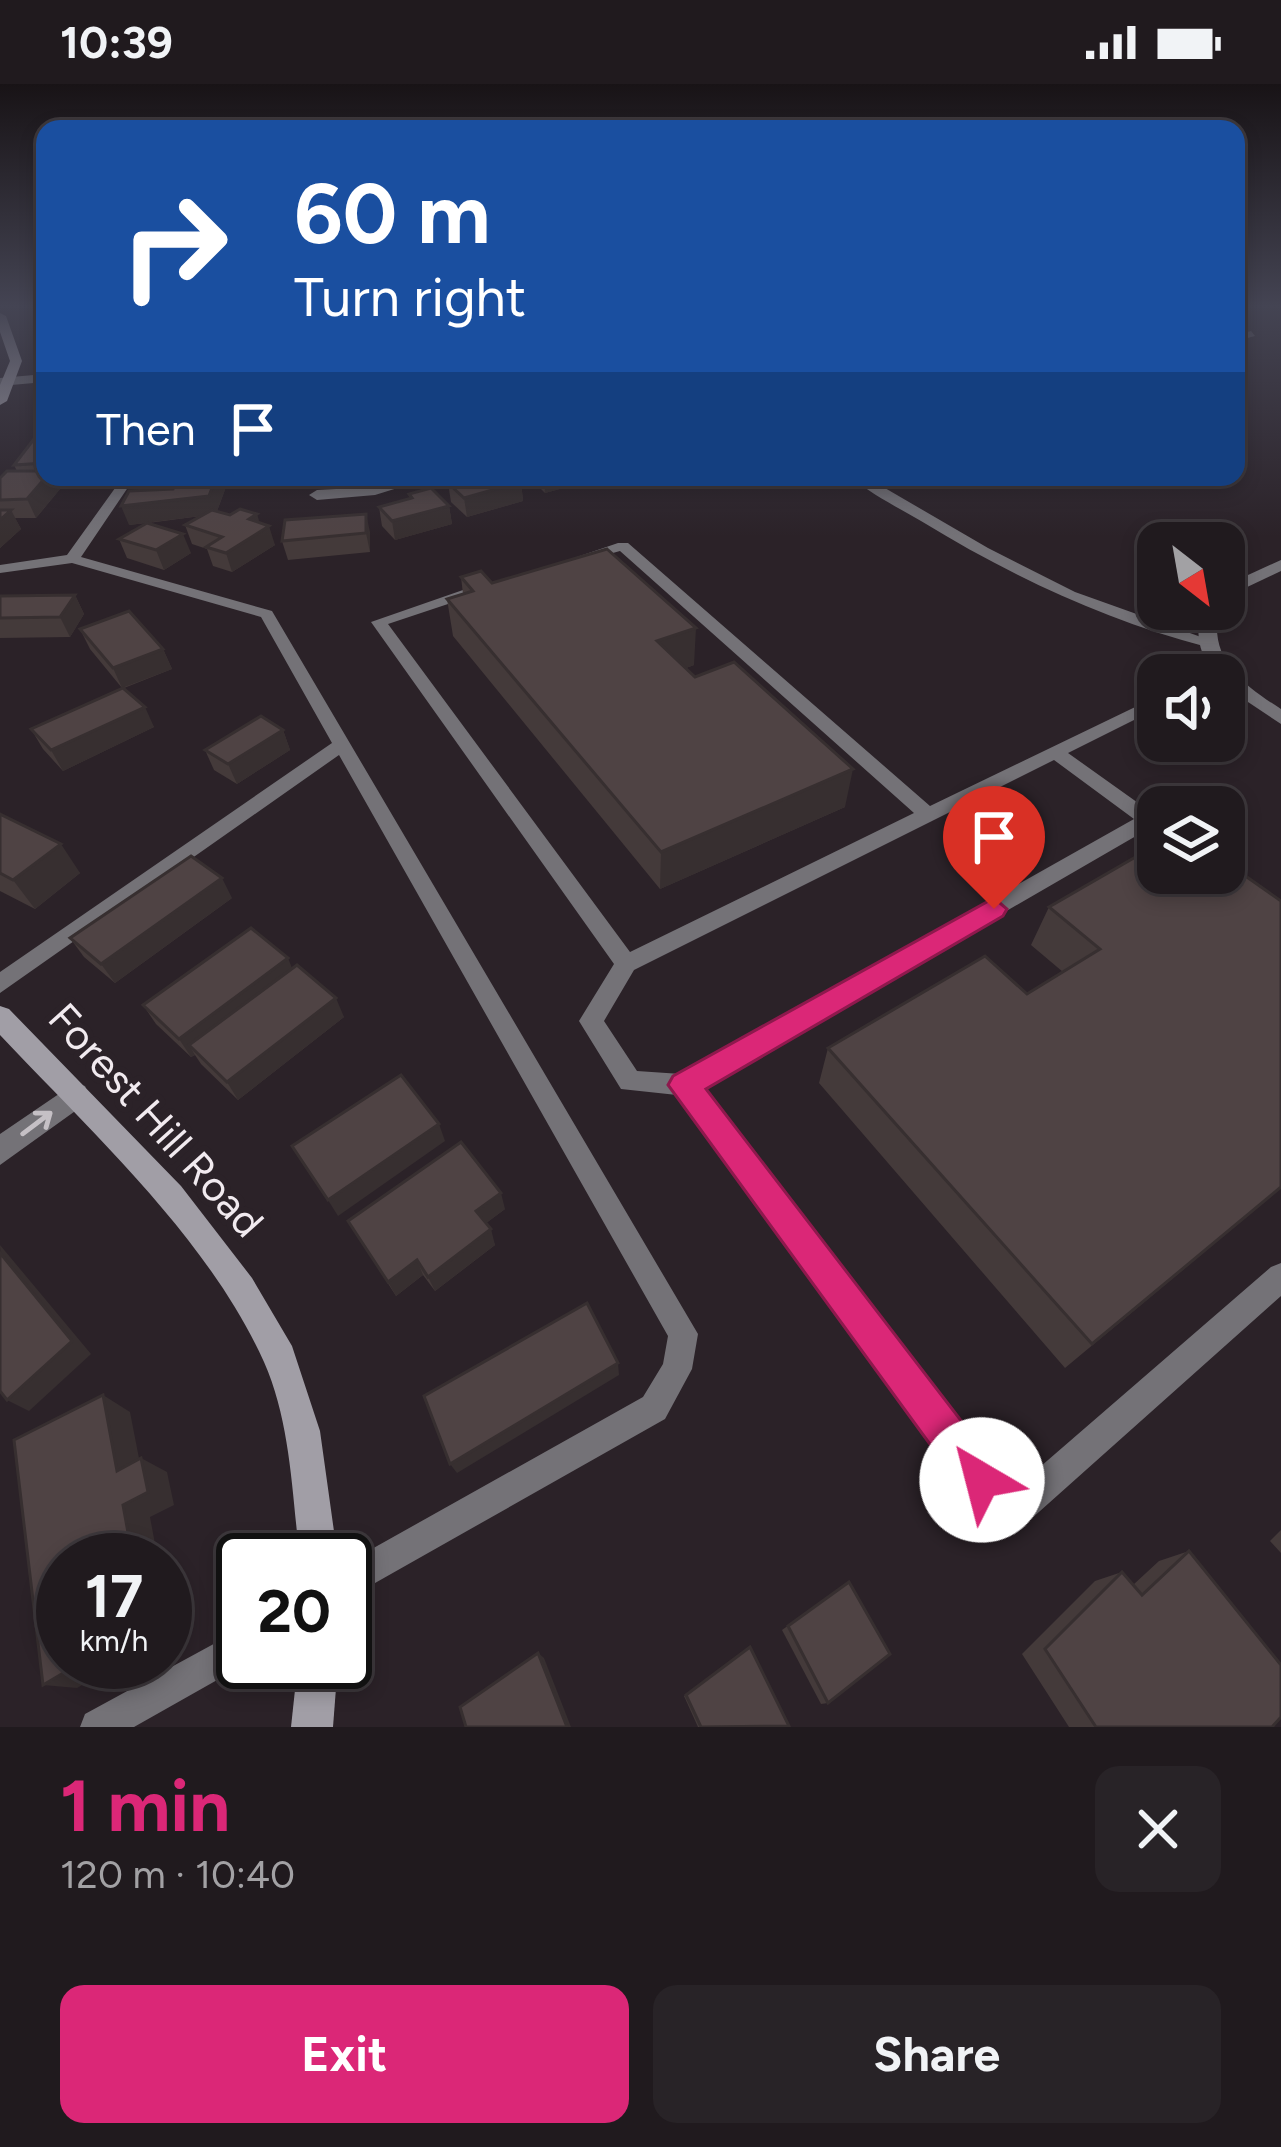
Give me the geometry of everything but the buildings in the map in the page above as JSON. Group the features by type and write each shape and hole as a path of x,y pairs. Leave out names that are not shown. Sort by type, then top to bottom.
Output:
{"street":[{"path":"317,495 391,486"},
{"path":"1245,583 1281,565"},
{"path":"1208,630 1209,654"},
{"path":"1245,693 1281,718"},
{"name":"Forest Hill Road","path":"2,1023 170,1196 241,1289 280,1358 302,1432 315,1533"},
{"path":"0,1150 74,1095"},
{"path":"312,1727 316,1689"}],"lane":[{"path":"72,559 123,486"},
{"path":"872,486 942,529 1082,602 1138,626 1207,642"},
{"path":"558,565 622,546 929,817"},
{"path":"0,569 72,559 267,614 683,1334 677,1369 654,1408 372,1568"},
{"path":"516,578 379,622 626,964"},
{"path":"1137,712 626,964 591,1022 630,1081 684,1085 1137,833"},
{"path":"0,984 343,744"},
{"path":"1058,754 1137,812"},
{"path":"684,1085 1009,1516 1281,1277"},
{"path":"98,1727 216,1661"}],"route":[{"path":"982,1480 684,1085 994,909"}]}
